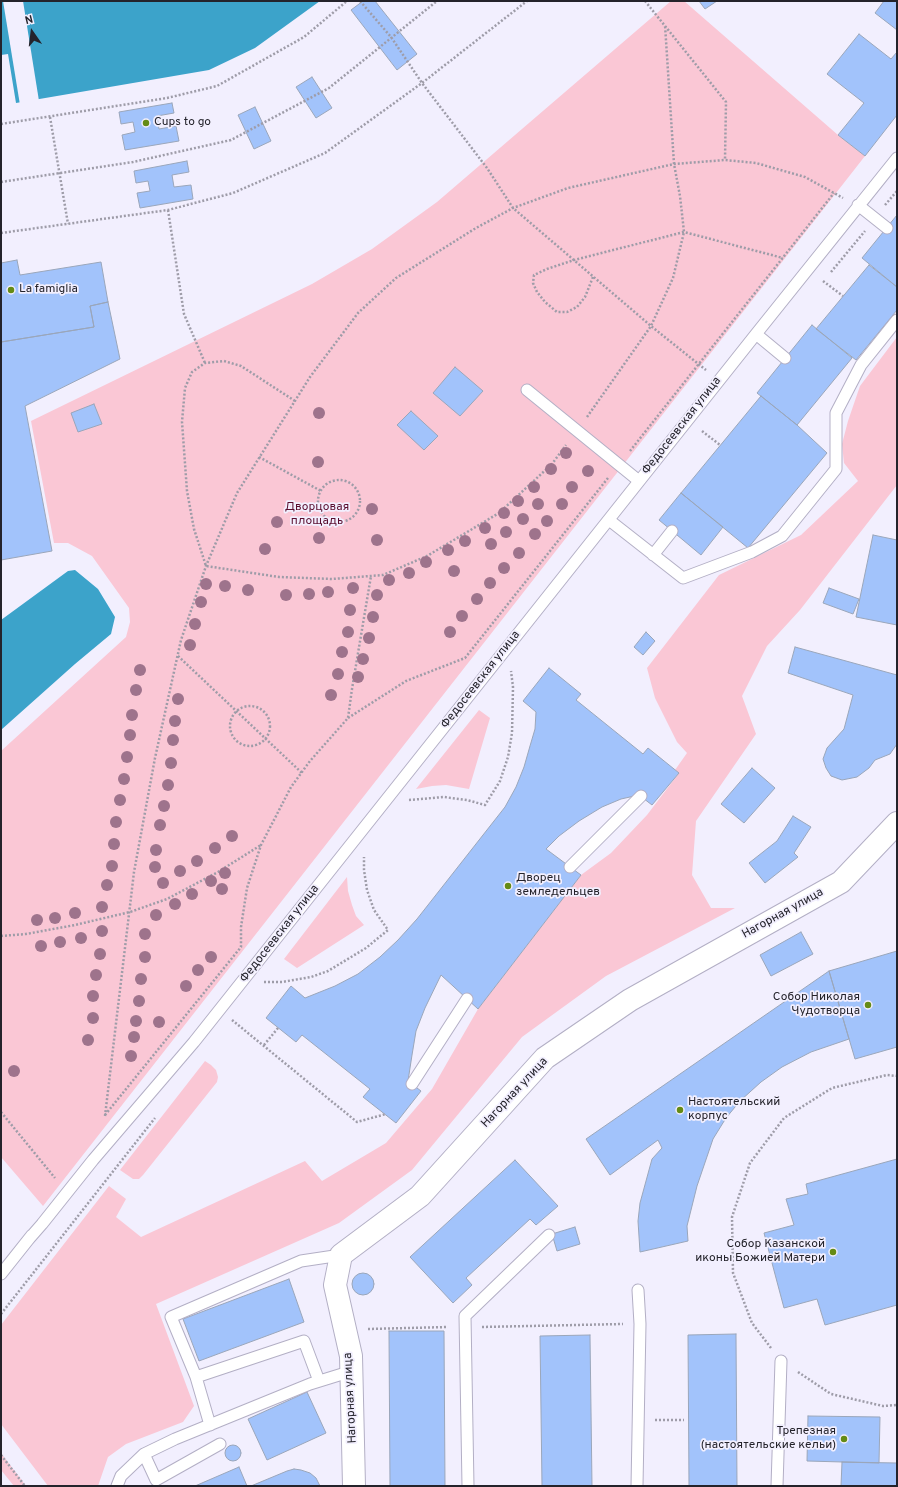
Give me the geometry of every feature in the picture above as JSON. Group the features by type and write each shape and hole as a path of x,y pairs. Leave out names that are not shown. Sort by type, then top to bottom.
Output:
{"street":[{"name":"Нагорная улица","path":"354,1486 351,1356 335,1285 341,1255 420,1196 545,1058 630,1000 841,882 897,823"}],"lane":[{"name":"Федосеевская улица","path":"1,1274 93,1160 194,1042 718,381 897,158"},
{"path":"858,205 887,228"},
{"path":"609,520 682,578 752,552 782,536 836,469 836,413 861,365 897,320"},
{"path":"756,334 785,358"},
{"path":"527,390 639,481"},
{"path":"653,555 672,531"},
{"path":"570,867 642,796"},
{"path":"412,1084 467,999"},
{"path":"468,1486 465,1316 549,1235"},
{"path":"210,1425 196,1377 171,1317 301,1261 341,1255"},
{"path":"637,1486 640,1324 638,1290"},
{"path":"196,1377 304,1341 319,1381"},
{"path":"777,1486 781,1361"},
{"path":"117,1486 120,1476 144,1454 175,1439 319,1381 352,1371"},
{"path":"144,1454 156,1480 220,1444"}],"path":[{"path":"1,124 167,98 217,86 304,37 347,1"},
{"path":"360,1 391,37 422,83 487,168 513,208 718,381"},
{"path":"1,182 132,162 231,140 329,88 437,1"},
{"path":"1,233 168,210 233,193 325,153 422,83 527,1"},
{"path":"644,1 726,102 725,160"},
{"path":"50,117 68,224"},
{"path":"105,1116 134,872 155,758 181,640 206,566 237,493 310,377 358,313 396,278 476,228 513,208 575,186 674,164 725,160 756,163 805,177 858,205"},
{"path":"168,210 184,314 205,363"},
{"path":"593,276 585,297 577,308 567,312 557,312 545,302 537,292 533,282 534,275 574,260 684,232 783,258"},
{"path":"823,281 843,296"},
{"path":"206,566 194,529 187,491 182,422 185,388 192,372 205,363 224,360 241,366 295,401"},
{"path":"702,431 720,445"},
{"path":"259,457 321,491"},
{"path":"342,480 350,482 360,495 358,511 352,518 345,521 337,522 329,520 319,507 318,499 321,491 326,484 334,481 342,480"},
{"path":"100,1122 241,947 241,927 247,888 261,846 288,793 310,761 348,718 371,576"},
{"path":"178,656 302,773"},
{"path":"404,800 444,797 467,800 485,805 500,781 510,745 513,709 511,665"},
{"path":"255,706 266,713 270,718 271,725 270,732 266,739 257,746 250,747 237,742 232,737 230,723 236,711 242,707 255,706"},
{"path":"1,936 26,934 75,925 130,912 167,899 218,872 261,846"},
{"path":"261,982 311,977 328,971 366,948 388,930 374,910 367,890 364,870 365,850"},
{"path":"232,1020 357,1122 386,1114"},
{"path":"264,1045 278,1028"},
{"path":"897,1076 887,1075 832,1088 784,1118 750,1163 732,1217 733,1273 752,1323 781,1361 831,1394 883,1406 897,1405"},
{"path":"1,1112 55,1178 64,1196"},
{"path":"55,1178 60,1172"},
{"path":"502,1326 623,1324"},
{"path":"368,1335 368,1329 466,1327"},
{"path":"638,1420 684,1420"},
{"path":"1,1455 25,1486"}],"green space":[{"name":"Дворцовая площадь","path":"671,1 684,1 838,135 865,156 43,1206 1,1157 1,751 126,637 130,622 129,608 92,556 68,543 54,543 31,421 312,284 372,249 437,202"},
{"path":"897,337 897,485 800,610 767,646 742,696 756,734 696,821 692,875 711,908 735,908 606,976 522,1037 412,1170 339,1223 156,1304 194,1406 183,1422 126,1444 108,1457 98,1486 48,1486 1,1424 1,1325 109,1186 126,1199 116,1217 141,1237 305,1161 322,1181 386,1143 432,1089 478,1009 581,875 611,853 647,815 679,773 675,770 687,753 677,742 655,698 647,668 719,575 801,535 858,481 844,463 842,444 848,421 860,386"},
{"path":"479,710 490,718 469,789 446,785 416,789"},
{"path":"347,877 348,891 352,905 356,916 364,925 297,968 284,959"},
{"path":"205,1061 216,1070 218,1077 217,1082 143,1175 139,1179 133,1179 120,1170"},
{"path":"1,1453 26,1486 14,1486 1,1470"}],"water":[{"path":"1,1 320,1 255,48 209,70 16,103 8,54 1,55"},
{"path":"75,570 98,589 115,617 111,634 1,730 1,620 68,571"}],"pier":[{"path":"3,1 23,1 39,101 20,105"}],"building":[{"path":"363,1 375,1 417,54 397,70 351,10"},
{"path":"699,1 717,1 705,9"},
{"path":"884,1 897,1 897,30 875,13"},
{"path":"859,34 891,59 897,52 897,115 865,156 838,135 864,103 827,74"},
{"path":"312,77 332,108 316,118 296,87"},
{"path":"172,103 174,113 157,116 159,129 176,126 179,141 125,150 122,135 135,132 133,122 121,124 119,112"},
{"path":"255,107 271,141 254,149 238,115"},
{"path":"187,161 189,172 172,175 174,187 191,185 193,199 140,208 137,193 150,191 148,181 136,183 134,171"},
{"path":"897,215 897,287 862,258"},
{"path":"17,260 20,275 101,262 108,302 90,306 94,327 1,342 1,263"},
{"path":"869,265 897,287 897,310 856,360 816,329"},
{"path":"108,302 120,359 25,406 52,551 1,560 1,342 94,327 90,306"},
{"path":"812,325 852,358 797,425 757,393"},
{"path":"455,367 483,391 460,416 433,393"},
{"path":"761,396 797,425 827,453 748,548 681,493"},
{"path":"94,404 102,424 78,432 71,413"},
{"path":"411,411 438,436 424,450 397,425"},
{"path":"681,493 723,527 701,555 659,520"},
{"path":"873,535 897,540 897,625 856,617"},
{"path":"829,588 859,599 853,614 823,603"},
{"path":"646,632 655,641 643,655 634,647"},
{"path":"795,647 897,675 897,744 890,754 875,760 869,768 857,777 842,780 831,776 823,759 827,748 844,729 853,695 788,673"},
{"name":"Дворец земледельцев","path":"549,668 581,694 576,700 643,754 648,748 679,773 652,805 639,795 621,799 602,807 579,821 559,836 546,849 581,875 478,1009 441,975 416,1031 408,1081 421,1091 396,1123 363,1097 370,1089 302,1035 296,1042 266,1018 291,986 305,998 335,986 358,974 380,957 417,919 505,807 516,787 524,767 535,729 536,712 523,701"},
{"path":"752,768 775,788 744,823 721,804"},
{"path":"793,816 811,827 794,853 798,857 765,883 749,863 777,841"},
{"path":"801,932 813,954 771,976 760,955"},
{"name":"Собор Николая Чудотворца","path":"897,951 897,1047 855,1059 829,971"},
{"name":"Настоятельский корпус","path":"829,971 849,1039 811,1052 782,1067 761,1082 740,1101 726,1118 713,1139 697,1186 687,1226 688,1241 640,1252 638,1221 640,1203 652,1159 662,1148 658,1140 610,1175 586,1139"},
{"name":"Собор Казанской иконы Божией Матери","path":"897,1159 897,1305 825,1325 817,1299 784,1308 764,1233 794,1225 786,1199 808,1194 806,1184"},
{"path":"515,1160 558,1206 536,1225 530,1219 466,1278 472,1285 453,1303 410,1257"},
{"path":"575,1227 580,1244 557,1251 552,1234"},
{"path":"363,1273 371,1276 374,1284 371,1292 363,1295 355,1292 352,1284 355,1276"},
{"path":"289,1279 304,1322 199,1361 183,1319"},
{"path":"389,1331 444,1331 445,1486 390,1486"},
{"path":"736,1334 737,1486 689,1486 688,1335"},
{"path":"590,1335 592,1486 542,1486 540,1336"},
{"path":"307,1392 326,1433 267,1460 248,1419"},
{"name":"Трепезная (настоятельские кельи)","path":"808,1416 880,1417 879,1463 807,1461"},
{"path":"230,1445 236,1445 241,1450 239,1459 236,1461 230,1461 225,1456 225,1450"},
{"path":"842,1462 897,1463 897,1486 841,1486"},
{"path":"239,1467 247,1486 195,1486"},
{"path":"294,1469 310,1473 316,1478 320,1486 251,1486 287,1471"}],"place":[{"name":"Cups to go","path":"146,123"},
{"name":"La famiglia","path":"11,290"},
{"name":"Дворец земледельцев","path":"508,886"},
{"name":"Собор Николая Чудотворца","path":"868,1005"},
{"name":"Настоятельский корпус","path":"680,1110"},
{"name":"Собор Казанской иконы Божией Матери","path":"833,1252"},
{"name":"Трепезная (настоятельские кельи)","path":"844,1439"}]}
